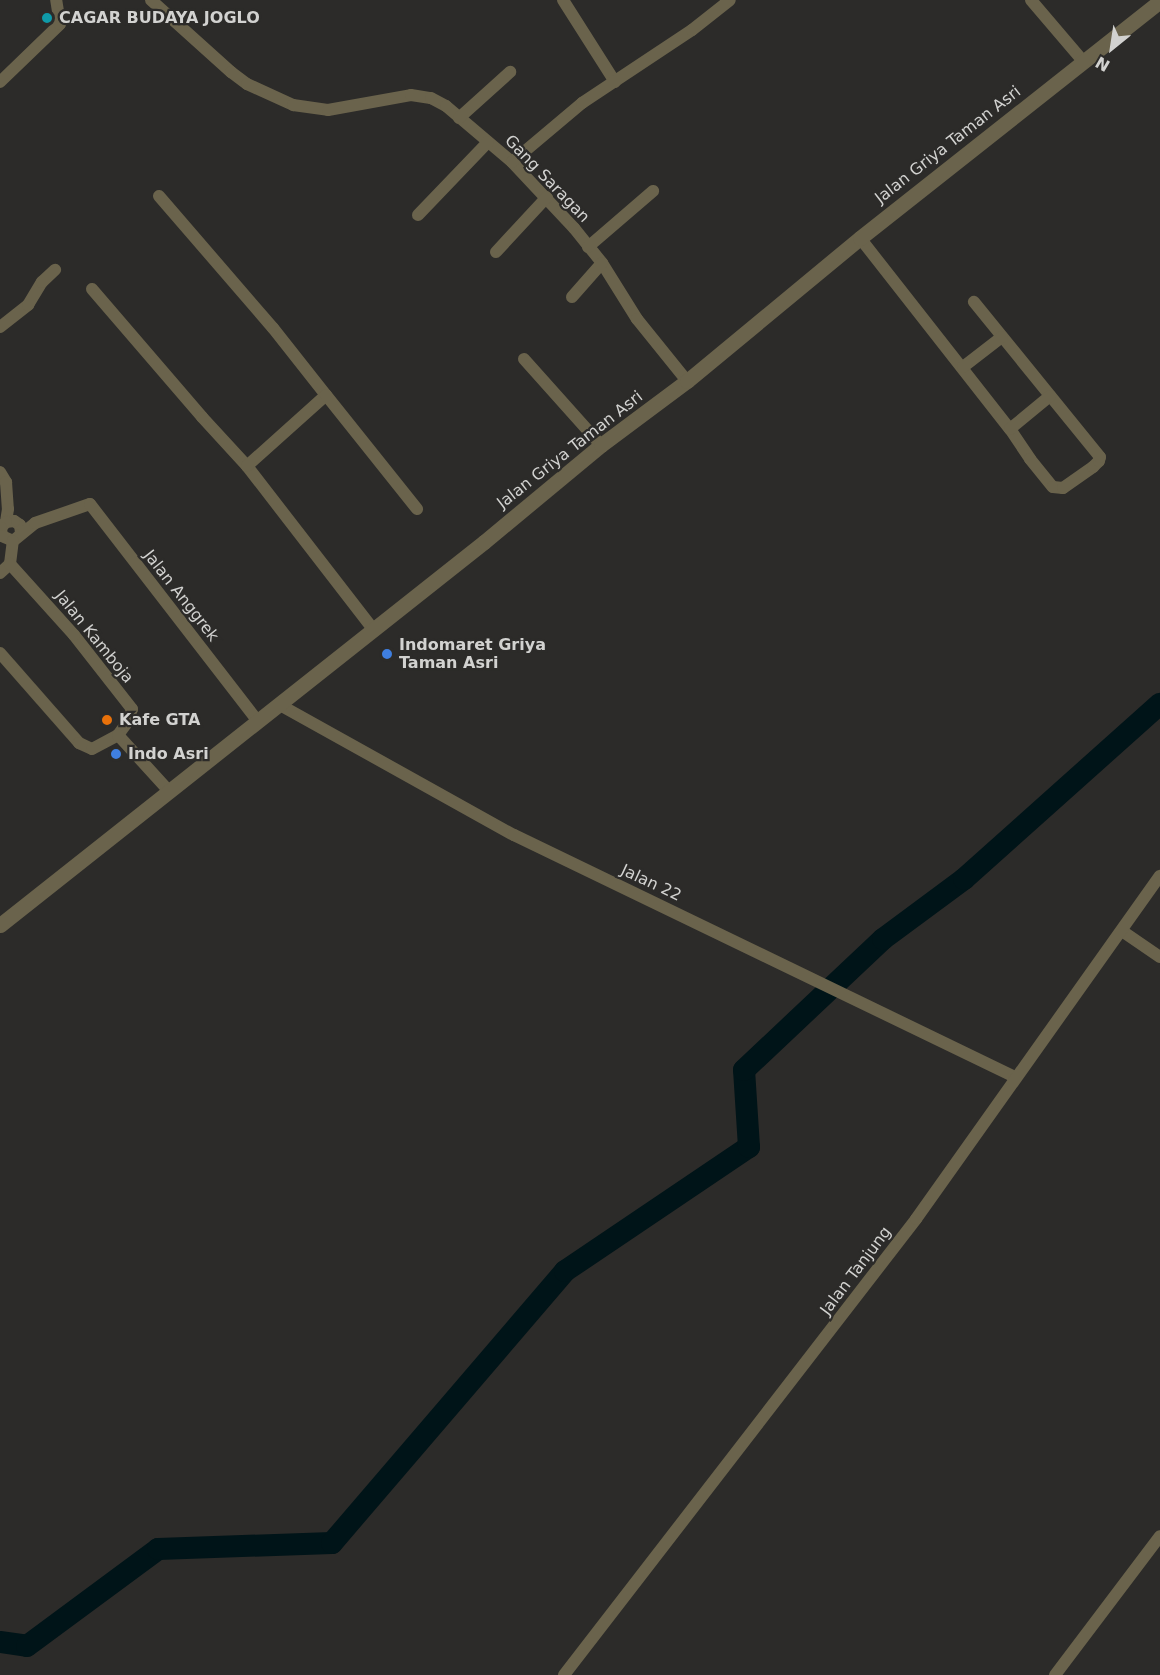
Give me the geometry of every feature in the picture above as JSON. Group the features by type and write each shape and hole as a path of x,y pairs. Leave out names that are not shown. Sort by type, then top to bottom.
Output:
{"street":[{"path":"0,82 60,24 56,0"},
{"name":"Gang Saragan","path":"151,0 247,84 293,105 328,110 411,95 431,98 446,106 512,162 547,197 602,263 637,319 687,381"},
{"path":"563,0 615,82"},
{"path":"512,162 582,103 692,30 730,0"},
{"path":"1031,0 1083,61"},
{"name":"Jalan Griya Taman Asri","path":"0,925 168,790 280,705 601,445 687,381 861,238 1160,1"},
{"path":"459,118 510,72"},
{"path":"418,215 488,142"},
{"path":"588,247 652,191"},
{"path":"159,196 273,328 417,509"},
{"path":"496,252 547,197"},
{"path":"861,238 963,367 1053,487 1063,488 1093,467 1100,457 974,302"},
{"path":"572,297 602,263"},
{"path":"0,327 28,305 47,275 55,270"},
{"path":"92,290 247,466 373,629"},
{"path":"963,367 1002,337"},
{"path":"524,359 601,445"},
{"path":"247,466 326,395"},
{"path":"1010,429 1050,396"},
{"path":"0,472 6,482 9,509 2,528 5,539 17,537"},
{"name":"Jalan Anggrek","path":"17,537 35,523 90,504 258,721"},
{"path":"0,573 10,564 17,537 18,522 2,528"},
{"name":"Jalan Kamboja","path":"10,564 74,634 132,709 126,724 118,735"},
{"path":"0,653 79,743 92,749 118,735 168,790"},
{"name":"Jalan 22","path":"280,705 514,836 1015,1077"},
{"name":"Jalan Tanjung","path":"564,1675 916,1220 1015,1077 1160,876"},
{"path":"1122,931 1160,957"},
{"path":"1055,1675 1160,1536"}],"waterway":[{"path":"0,1642 27,1646 158,1549 332,1543 565,1271 749,1147 744,1070 883,939 964,879 1160,704"}],"place":[{"name":"CAGAR BUDAYA JOGLO","path":"47,18"},
{"name":"Indomaret Griya Taman Asri","path":"387,654"},
{"name":"Kafe GTA","path":"107,720"},
{"name":"Indo Asri","path":"116,754"}]}
